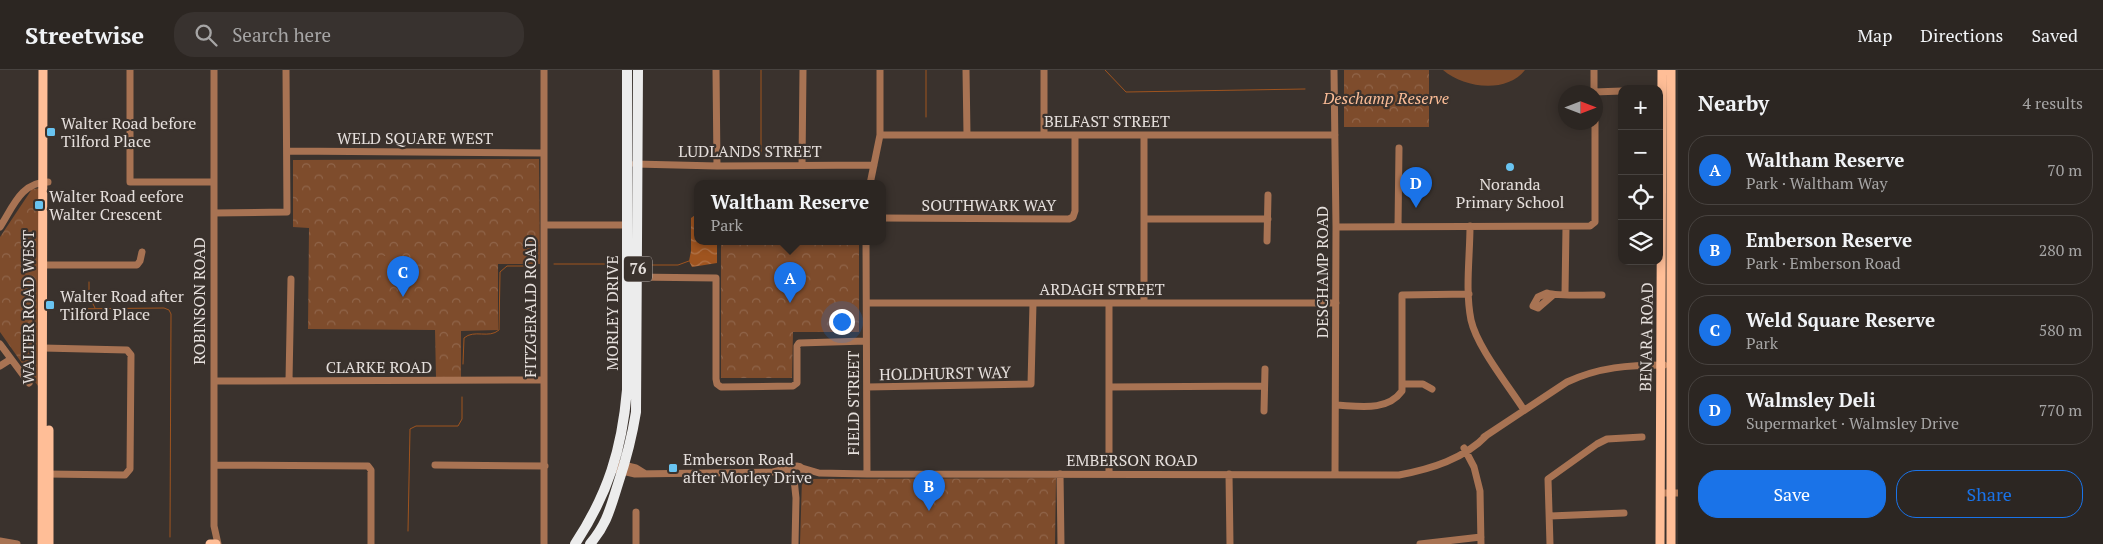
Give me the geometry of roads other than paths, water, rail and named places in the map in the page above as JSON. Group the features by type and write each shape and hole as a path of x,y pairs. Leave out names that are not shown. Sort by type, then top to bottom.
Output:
{"highway":[{"name":"MORLEY DRIVE","path":"590,544 606,522 619,467 627,390 627,70"},
{"name":"MORLEY DRIVE","path":"575,544 597,509 619,467 633,434 636,412 638,70"}],"main road":[{"name":"WALTER ROAD WEST","path":"43,70 46,265 46,474 49,544"},
{"name":"WALTER ROAD WEST","path":"45,182 49,70"},
{"name":"BENARA ROAD","path":"1662,70 1670,234 1674,493 1671,544"},
{"name":"BENARA ROAD","path":"1664,90 1671,70"},
{"name":"BENARA ROAD","path":"1660,544 1660,365 1670,234"},
{"name":"WALTER ROAD WEST","path":"42,544 46,474"},
{"name":"ROBINSON ROAD","path":"210,544 217,544"}],"street":[{"path":"130,70 130,182 214,182"},
{"name":"ROBINSON ROAD","path":"214,70 214,532 217,544"},
{"path":"214,212 287,212 286,70"},
{"name":"FITZGERALD ROAD","path":"544,70 544,544"},
{"path":"716,70 716,166"},
{"path":"802,165 803,70"},
{"path":"871,180 880,134 880,70"},
{"path":"966,70 967,134"},
{"path":"1044,70 1044,134"},
{"name":"DESCHAMP ROAD","path":"1334,70 1336,226 1335,475"},
{"path":"1594,70 1594,85"},
{"path":"1603,92 1618,91"},
{"path":"1336,226 1583,227 1595,222 1595,130"},
{"name":"BELFAST STREET","path":"880,134 1335,135"},
{"name":"SOUTHWARK WAY","path":"886,218 1069,219 1073,217 1075,211 1075,135"},
{"path":"1144,135 1144,303"},
{"path":"1398,226 1399,148"},
{"name":"WELD SQUARE WEST","path":"287,152 544,153"},
{"name":"LUDLANDS STREET","path":"627,164 716,166 874,165"},
{"path":"0,227 26,188 45,182"},
{"path":"1267,241 1268,196"},
{"path":"1145,219 1268,219"},
{"path":"544,225 626,225"},
{"path":"1470,226 1469,294 1471,320 1478,339 1524,410"},
{"path":"1565,294 1566,227"},
{"name":"FIELD STREET","path":"866,245 867,474"},
{"path":"46,265 137,265 142,252"},
{"path":"289,380 291,278"},
{"path":"627,278 716,278 716,379 717,384 721,387 793,386 797,383 799,343 866,341"},
{"path":"1336,405 1386,405 1396,399 1402,391 1402,295 1469,294"},
{"path":"1552,295 1602,295"},
{"name":"ARDAGH STREET","path":"867,303 1336,303"},
{"name":"HOLDHURST WAY","path":"867,387 1031,384 1033,303"},
{"path":"1109,303 1110,474"},
{"path":"0,344 29,383"},
{"path":"46,348 127,350 131,355 130,469 125,475 46,474"},
{"path":"0,366 11,359"},
{"name":"EMBERSON ROAD","path":"619,467 636,468 644,473 773,472 798,468 820,473 867,474 1399,474 1427,468 1463,451 1566,382 1593,372 1618,366 1672,366"},
{"path":"1264,411 1265,369"},
{"name":"CLARKE ROAD","path":"214,381 544,380"},
{"path":"1402,384 1424,384 1432,389"},
{"path":"1110,387 1264,386"},
{"path":"1550,544 1548,479 1607,439 1642,437"},
{"path":"1420,544 1481,541 1480,490 1474,467 1463,451"},
{"path":"214,465 366,464 370,470 371,544"},
{"path":"434,465 545,466"},
{"path":"795,544 796,498 791,473 798,468 804,473 796,498"},
{"name":"EMBERSON ROAD","path":"773,472 793,478"},
{"name":"EMBERSON ROAD","path":"802,478 820,473"},
{"path":"1060,474 1061,544"},
{"path":"1229,474 1230,544"},
{"path":"793,478 797,480 802,478"},
{"path":"1660,493 1674,493"},
{"path":"636,512 636,544"},
{"path":"1550,516 1624,513"},
{"name":"ROBINSON ROAD","path":"210,544 214,532"},
{"path":"0,541 17,544"}],"water":[{"path":"694,216 694,245 717,245 717,263 692,267 689,261 691,251 691,218"}],"waterway":[{"path":"761,70 761,154"},
{"path":"926,70 926,117"},
{"path":"1105,70 1126,92 1305,89"},
{"path":"648,265 678,265 689,261"},
{"path":"554,264 609,264"},
{"path":"463,364 464,338 472,334 491,334 499,330 500,272 507,266 529,266"},
{"path":"89,282 89,296 95,308"},
{"path":"62,309 164,308 169,310 171,314 170,537"},
{"path":"408,531 410,429 416,426 458,426 462,419 462,397"}],"place":[{"name":"Walter Road before Tilford Place","path":"51,132"},
{"name":"Noranda Primary School","path":"1510,167"},
{"name":"Walter Road eefore Walter Crescent","path":"39,205"},
{"name":"Walmsley Deli","path":"1416,208"},
{"name":"Weld Square Reserve","path":"403,297"},
{"name":"Waltham Reserve","path":"790,303"},
{"name":"Walter Road after Tilford Place","path":"50,305"},
{"name":"Emberson Road after Morley Drive","path":"673,468"},
{"name":"Emberson Reserve","path":"929,511"}],"park label":[{"name":"Deschamp Reserve","path":"1386,98"}]}
